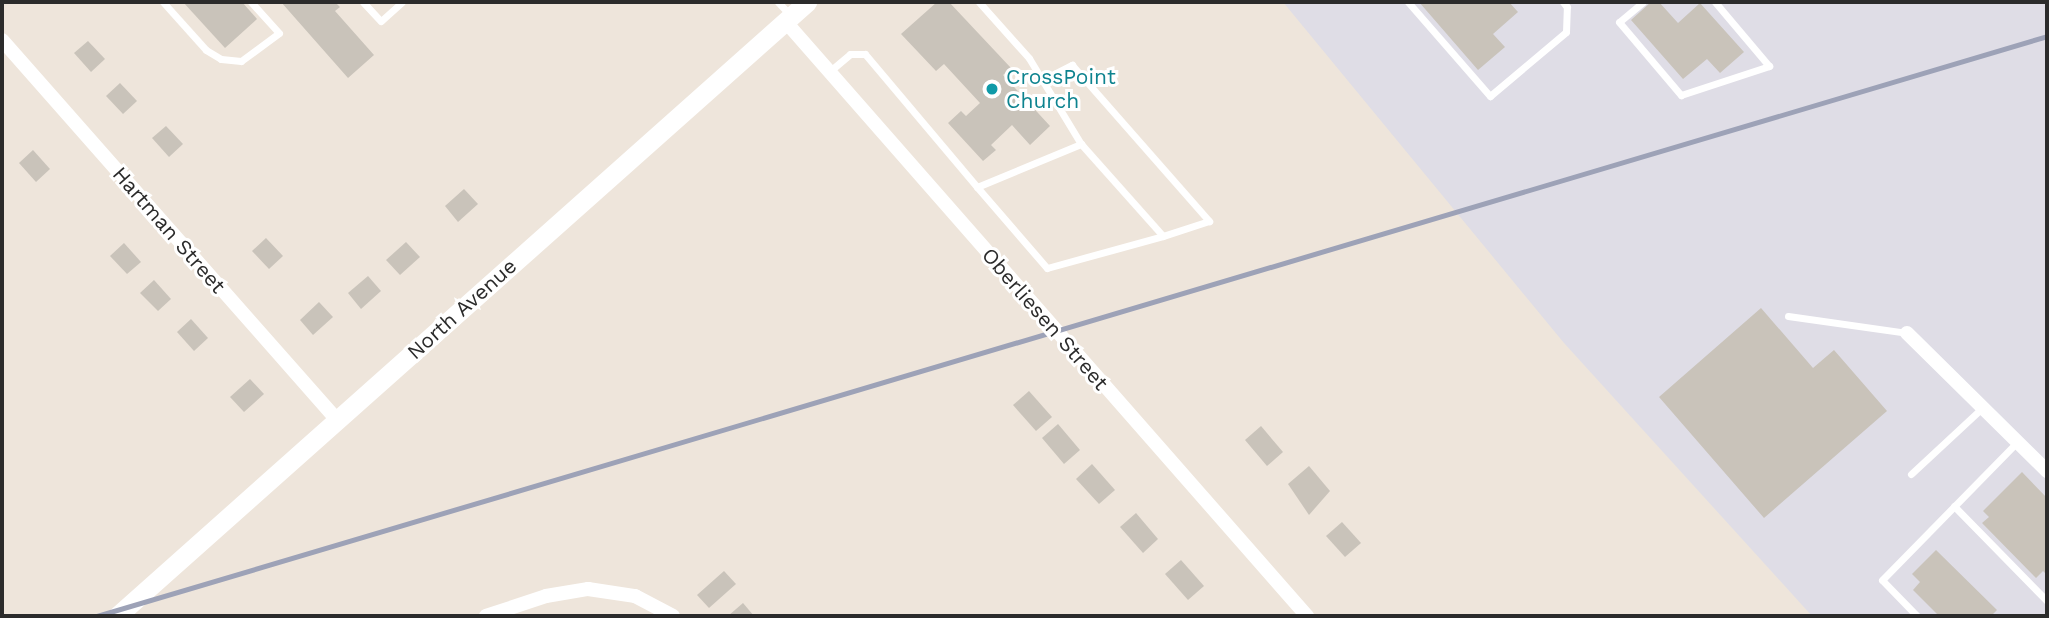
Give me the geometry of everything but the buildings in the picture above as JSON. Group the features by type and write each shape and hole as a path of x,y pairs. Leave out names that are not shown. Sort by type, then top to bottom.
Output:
{"main road":[{"name":"North Avenue","path":"117,616 338,421 785,13 807,2"}],"street":[{"name":"Oberliesen Street","path":"785,13 830,71 1307,616"},
{"name":"Hartman Street","path":"2,40 338,421"},
{"path":"1908,333 2047,471"},
{"path":"486,616 504,614 546,596 588,589 627,593 673,616"}],"lane":[{"path":"163,2 206,50 221,59 241,61 279,33 251,2"},
{"path":"363,2 381,21 402,2"},
{"path":"979,2 1042,80 1081,144 1163,236"},
{"path":"1408,2 1490,96 1566,32 1567,7 1563,2"},
{"path":"1643,2 1619,22 1681,95 1769,66 1715,2"},
{"path":"830,71 850,54 865,54 1047,268 1209,221 1072,65 1042,80"},
{"path":"977,187 1081,144"},
{"path":"1788,316 1908,333"},
{"path":"1911,474 1983,407"},
{"path":"1917,616 1882,580 2017,441"},
{"path":"1954,506 2047,601"}],"shaded area":[{"path":"1283,2 2047,2 2047,616 1812,616 1564,343"}],"railway":[{"path":"97,616 2047,36"}],"place":[{"name":"CrossPoint Church","path":"992,89"}]}
